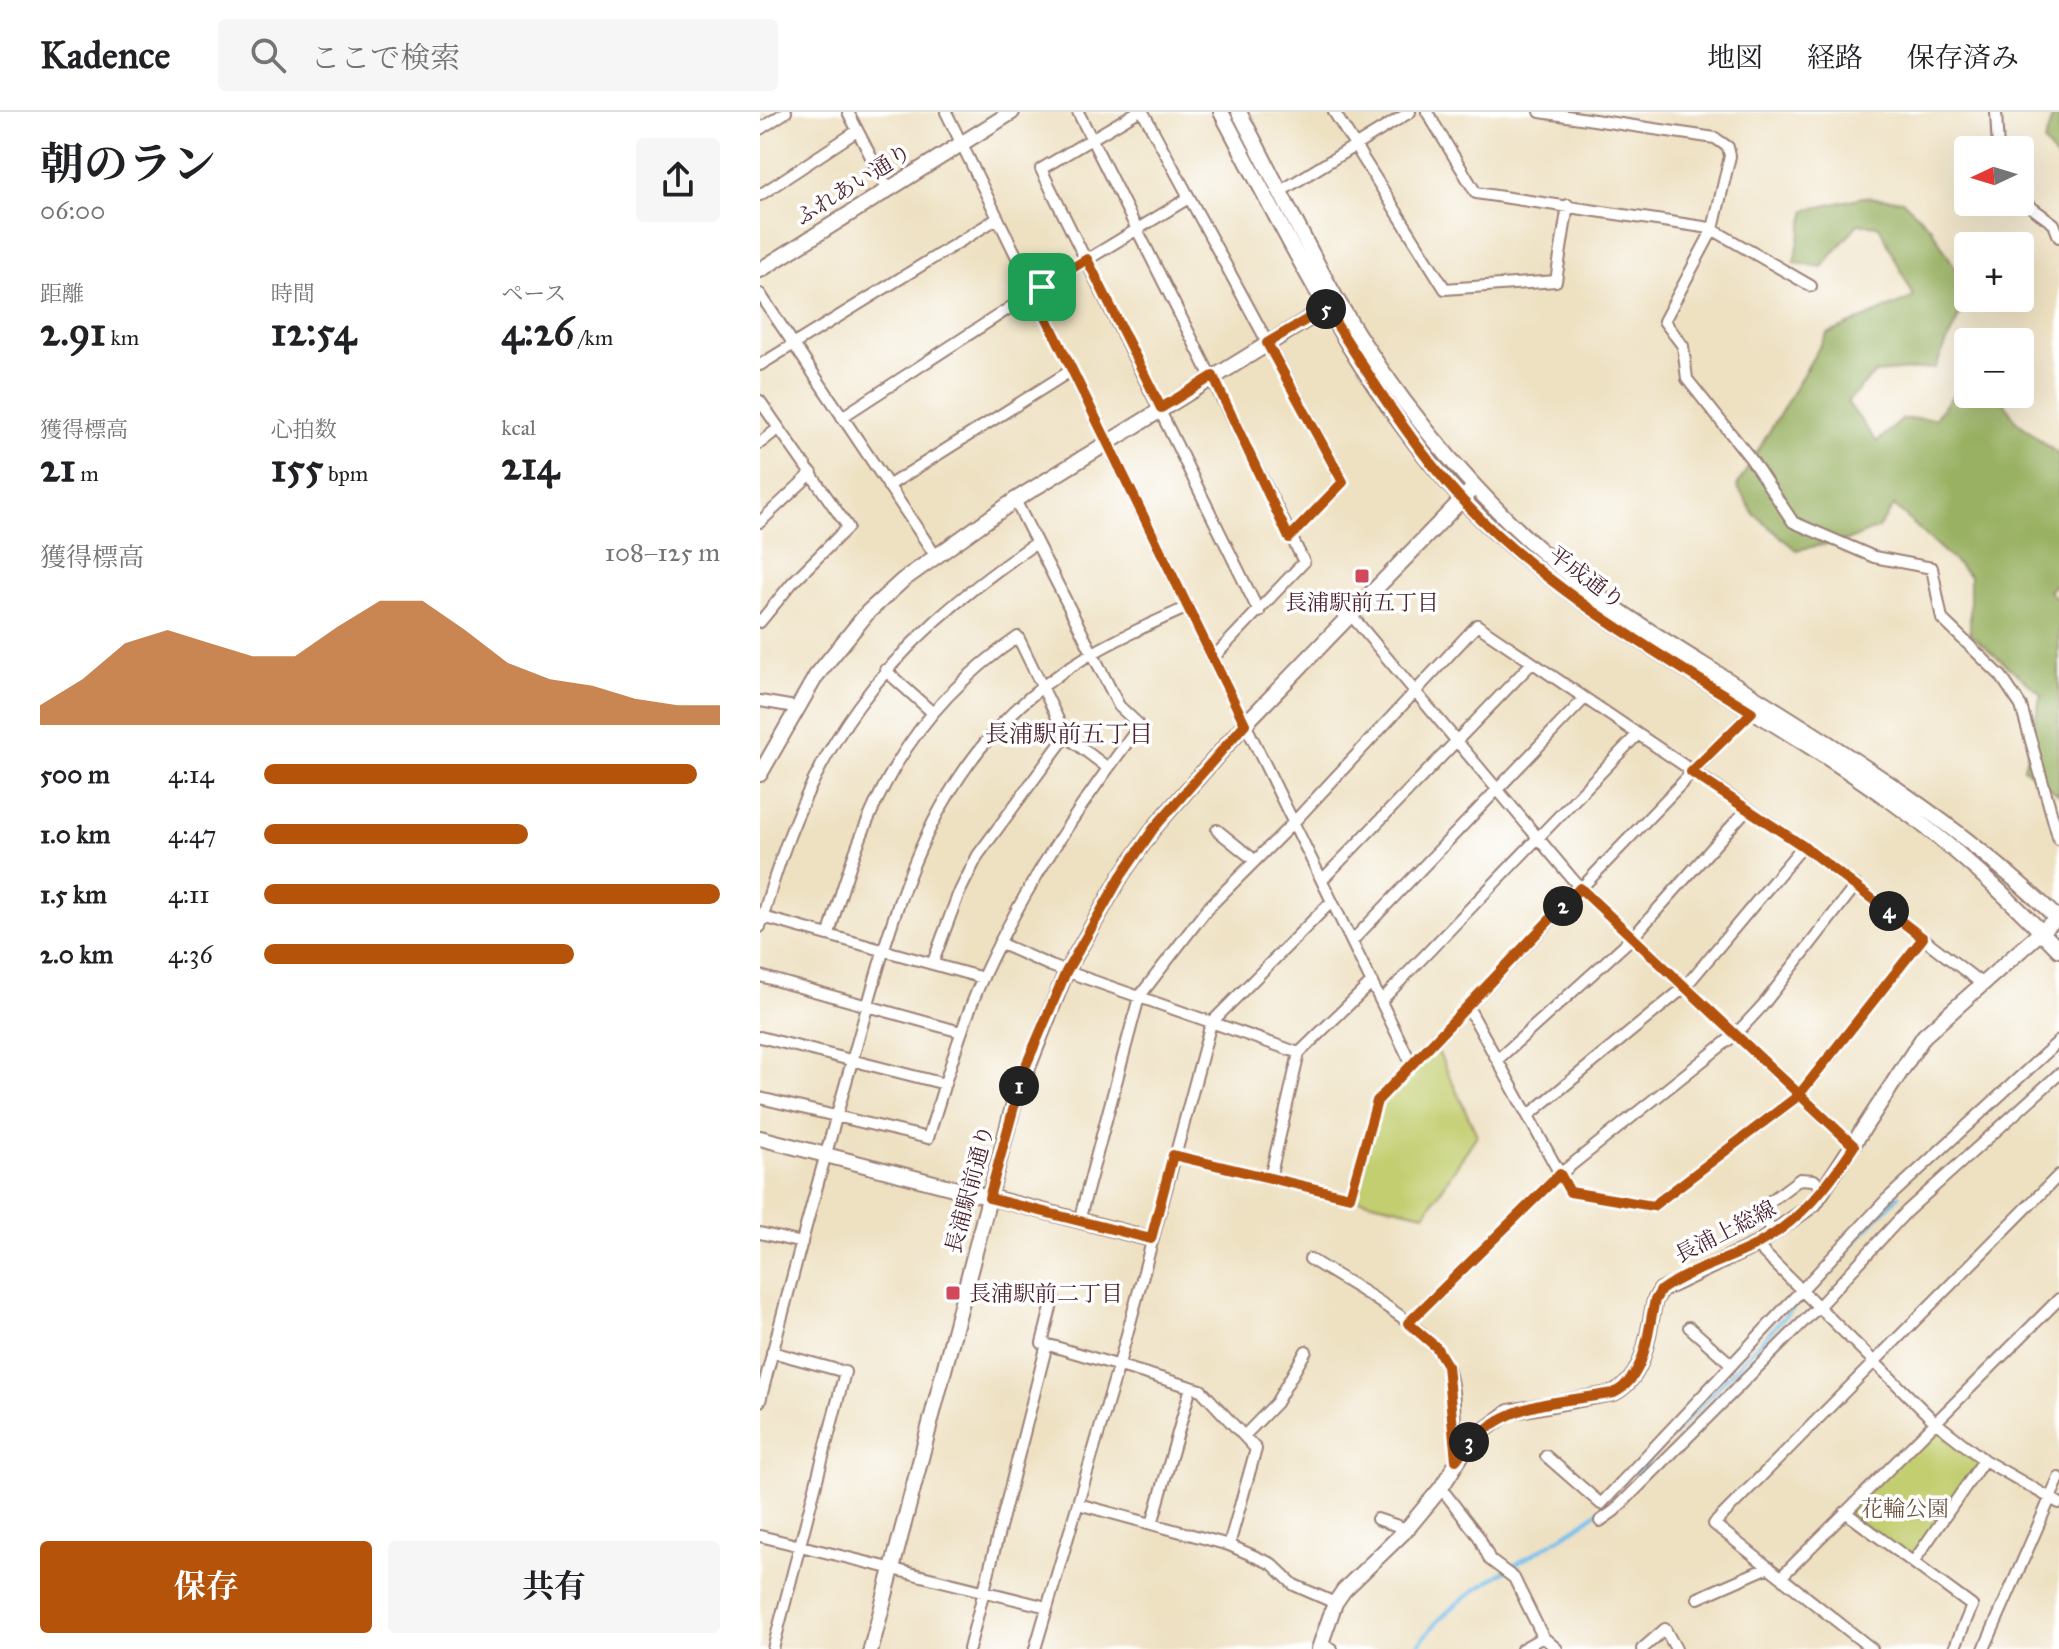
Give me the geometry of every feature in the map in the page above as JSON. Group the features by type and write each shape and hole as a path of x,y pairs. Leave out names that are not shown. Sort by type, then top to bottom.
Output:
{"street":[{"path":"760,129 786,112"},
{"path":"848,112 887,188"},
{"path":"946,112 1411,1063"},
{"name":"ふれあい通り","path":"760,270 1012,112"},
{"path":"1078,112 1139,226 1289,538 1304,562 1213,658"},
{"path":"1259,612 1041,169 1090,138 1140,112 1343,482 1289,538"},
{"name":"平成通り","path":"1221,112 1402,422 1462,500 1582,603 1756,706 1879,774 1949,826 2058,918"},
{"name":"平成通り","path":"1239,112 1281,191 1332,304 1474,487 1522,534 1591,591 1943,840 2011,898 2059,950"},
{"path":"1334,112 1445,289 1556,281 1568,205"},
{"path":"1281,191 1410,112"},
{"path":"1427,112 1476,193 1713,229 1811,286"},
{"path":"1540,112 1715,138 1728,147 1730,156 1713,229 1664,321 1683,346 1687,379 1751,459 1793,522 1874,557 1932,568 1942,619 2001,676 2021,706 2059,840"},
{"path":"1996,112 1997,136"},
{"path":"760,195 857,131"},
{"path":"842,417 1034,292 1187,199"},
{"path":"2034,208 2056,223 2059,237"},
{"path":"760,365 998,218"},
{"path":"760,294 935,555"},
{"path":"760,774 795,707 816,676 868,612 935,555 1015,500 1332,304"},
{"path":"888,486 1072,370"},
{"path":"760,401 848,527 809,564 760,622"},
{"path":"760,443 779,428"},
{"path":"760,522 812,473"},
{"name":"長浦駅前通り","path":"871,1649 1024,1070 1066,972 1121,876 1154,828 1245,724 1474,487"},
{"path":"760,1098 928,1138 961,1032 999,943 1061,834 1138,728 1137,723 1119,706 1015,500"},
{"path":"983,978 829,934 761,922 787,838 821,763 885,670 943,612 1036,543"},
{"path":"760,1401 825,1154 884,948 912,863 941,803 997,729 1043,685 1092,651 1188,607"},
{"path":"1351,615 1459,739 1580,888 1854,1146"},
{"path":"1079,1221 1139,997 1207,909 1253,859 1293,823 1477,625 1530,665 1803,846 1981,983"},
{"path":"829,934 859,833 875,798 933,713 987,658 1018,637 1066,736 1108,768"},
{"path":"1322,880 1530,665"},
{"path":"885,670 933,713"},
{"path":"1352,941 1583,700"},
{"path":"760,701 795,707"},
{"path":"1173,1155 1350,1197 1377,1101 1756,706"},
{"path":"933,962 958,895 978,855 1066,736"},
{"path":"1381,1001 1636,736"},
{"path":"1497,1060 1633,937 1747,809"},
{"path":"1217,830 1253,859"},
{"path":"1529,1115 1685,987 1803,846"},
{"path":"1408,1323 1560,1174 1736,1034 1763,1005 1856,885"},
{"path":"1035,1649 1119,1364 1211,1023 1332,901"},
{"name":"長浦上総線","path":"1324,1647 1335,1603 1357,1575 1407,1529 1441,1488 1471,1440 1509,1412 1614,1393 1628,1386 1637,1373 1655,1300 1661,1290 1756,1245 1804,1212 1825,1191 1924,1036 2058,918"},
{"path":"1468,1007 1570,1192 1653,1206 1798,1096 1923,938"},
{"path":"999,943 1066,972 1299,1053"},
{"path":"760,976 961,1032"},
{"path":"1270,1178 1299,1053 1372,982"},
{"path":"760,1037 945,1084"},
{"path":"1546,1456 1601,1504 1886,1200 2059,1041"},
{"path":"1600,1521 1614,1511 1818,1307 1907,1211 2058,1076"},
{"path":"760,1138 1151,1239"},
{"path":"1872,1649 1714,1524 2059,1175"},
{"path":"1737,1226 1800,1179 1814,1180 1825,1191"},
{"path":"1759,1209 1773,1234"},
{"path":"760,1233 802,1243"},
{"path":"1756,1245 1935,1422 1984,1460 2059,1503"},
{"path":"1310,1259 1408,1323 1436,1347 1447,1365 1456,1460"},
{"path":"1054,1296 1042,1343 1201,1390 1256,1449 1229,1545"},
{"path":"1781,1577 2059,1299"},
{"path":"1689,1327 1731,1364"},
{"path":"969,1649 1047,1344"},
{"path":"1244,1436 1276,1403 1306,1351"},
{"path":"772,1352 845,1372 773,1649"},
{"path":"1152,1524 1191,1387"},
{"path":"1914,1561 1984,1460"},
{"path":"1984,1649 2048,1496 2059,1478"},
{"path":"1441,1488 1479,1537 1490,1560 1514,1578 1543,1637 1557,1649"},
{"path":"1078,1504 1229,1545 1272,1564 1294,1585 1335,1603"},
{"path":"1845,1512 1972,1606 1954,1649"},
{"path":"1377,1519 1407,1529"},
{"path":"760,1536 1047,1607"},
{"path":"1698,1598 1769,1567"},
{"path":"1642,1649 1665,1629 1676,1649"},
{"path":"1522,1649 1543,1637"}],"green space":[{"path":"2054,112 2059,112 2059,161 2044,143"},
{"path":"1863,197 1902,200 1931,228 1954,266 1954,312 1961,312 1935,368 1875,373 1847,402 1877,442 1903,419 1935,418 1954,394 1954,408 2008,408 2016,421 2059,455 2059,580 2049,591 2059,601 2059,795 2024,768 2041,694 1970,634 1970,576 1894,506 1878,528 1849,540 1796,550 1754,514 1737,486 1827,334 1914,297 1879,226 1858,224 1822,267 1794,263 1806,210"},
{"path":"1433,1041 1477,1135 1425,1214 1350,1197 1377,1101"},
{"name":"花輪公園","path":"1935,1422 1984,1460 1914,1561 1845,1512"}],"waterway":[{"path":"1636,1474 1899,1195"},
{"path":"1416,1649 1433,1626 1454,1606 1605,1505"}],"place":[{"name":"長浦駅前五丁目","path":"1362,576"},
{"name":"長浦駅前二丁目","path":"953,1293"}],"district":[{"name":"長浦駅前五丁目","path":"1069,734"}],"route":[{"path":"1042,287 1034,292 1245,724 1154,828 1121,876 1066,972 1024,1070 989,1198 1151,1239 1173,1155 1350,1197 1377,1101 1580,888 1798,1096 1854,1146 1825,1191 1794,1220 1756,1245 1661,1290 1655,1300 1637,1373 1628,1386 1614,1393 1509,1412 1471,1440 1456,1460 1451,1379 1447,1365 1436,1347 1408,1323 1560,1174 1570,1192 1653,1206 1798,1096 1923,938 1803,846 1691,772 1752,712 1582,603 1495,532 1462,500 1402,422 1326,308 1267,343 1343,482 1289,538 1213,376 1161,408 1087,259 1042,287"}]}
